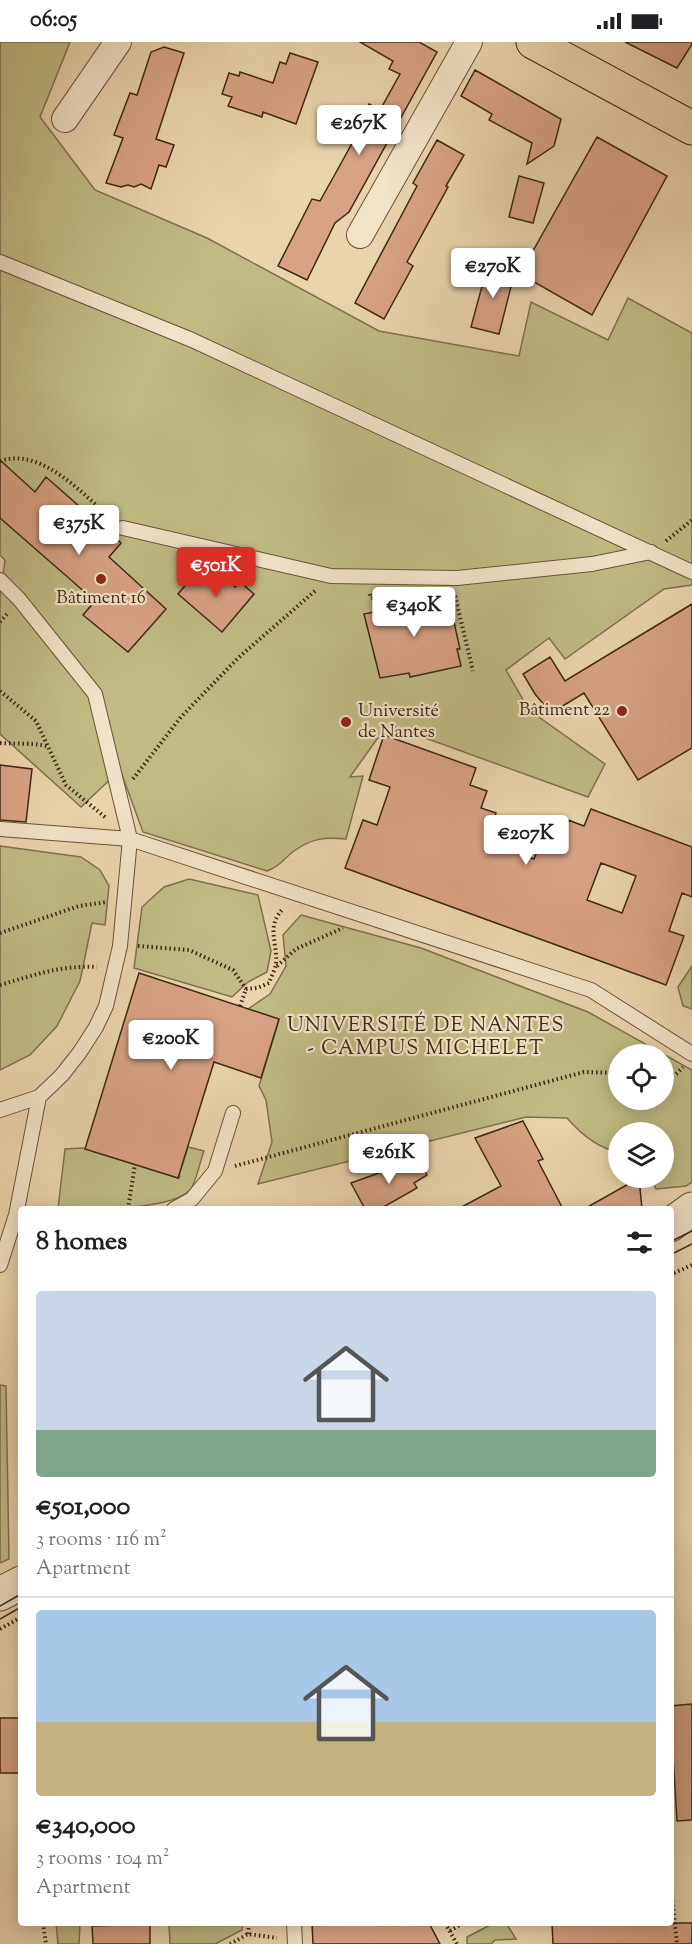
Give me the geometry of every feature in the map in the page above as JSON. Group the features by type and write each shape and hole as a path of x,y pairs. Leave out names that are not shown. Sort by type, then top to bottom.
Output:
{"main road":[{"path":"533,42 692,128"}],"street":[{"path":"65,119 118,42"},
{"path":"360,235 469,42"},
{"path":"674,1222 692,1209"},
{"path":"0,1594 18,1584"}],"lane":[{"path":"0,262 192,340 692,572"},
{"path":"123,528 331,576 457,578 592,564 651,552"},
{"path":"0,580 19,599 95,694 130,839 116,969 106,1006 96,1027 62,1075 39,1097 0,1110"},
{"path":"0,830 130,839 591,990 692,1054"},
{"path":"0,1266 16,1229 16,1215 39,1097"},
{"path":"179,1206 192,1199 215,1171 233,1113"},
{"path":"294,1926 295,1942"}],"path":[{"path":"0,461 9,458 36,461 57,472 123,528"},
{"path":"651,552 692,520"},
{"path":"120,796 182,717 238,658 331,576"},
{"path":"363,577 371,598 392,598"},
{"path":"455,595 472,671"},
{"path":"0,691 36,721 66,785 130,839"},
{"path":"0,743 48,746"},
{"path":"246,989 257,988 269,983 276,966 272,933 278,913 298,894"},
{"path":"0,933 79,906 125,899"},
{"path":"276,966 296,950 345,927"},
{"path":"120,946 189,950 233,970 246,989"},
{"path":"0,985 55,969 76,966 116,969"},
{"path":"240,1006 246,989"},
{"path":"215,1171 584,1072 608,1073"},
{"path":"128,1206 135,1164"},
{"path":"674,1273 692,1265"},
{"path":"0,1629 18,1619"},
{"path":"674,1916 677,1944"},
{"path":"43,1926 46,1944"},
{"path":"248,1934 249,1926"},
{"path":"448,1926 457,1944"},
{"path":"450,1931 458,1926"},
{"path":"230,1944 248,1934 295,1942"}],"shaded area":[{"path":"0,42 70,42 40,117 95,190 207,238 379,331 519,356 531,302 608,340 628,298 692,333 692,585 664,589 565,659 549,638 506,670 529,710 605,764 588,797 395,727 377,739 350,777 363,776 346,839 325,838 307,843 276,867 267,871 143,832 121,772 118,772 81,807 0,734 0,597 5,560 0,555"},
{"path":"0,846 81,857 100,870 109,886 105,925 92,923 80,981 57,1026 30,1055 0,1070"},
{"path":"189,879 258,895 271,951 267,972 248,982 232,997 134,968 142,907 164,887"},
{"path":"301,915 421,948 588,1012 645,1044 608,1044 608,1110 674,1110 674,1060 692,1070 692,1182 686,1186 674,1187 674,1122 608,1122 608,1149 590,1139 567,1118 526,1117 258,1184 272,1142 266,1100 259,1086 279,1020 248,1009 270,994 286,966 283,935"},
{"path":"692,966 692,1009 683,1006 678,987"},
{"path":"188,1147 204,1151 192,1187 180,1197 165,1202 137,1206 58,1206 65,1149 83,1148 179,1178"},
{"path":"0,1385 6,1386 9,1559 0,1563"},
{"path":"56,1926 80,1926 79,1944 58,1944"},
{"path":"169,1926 243,1926 242,1930 215,1944 170,1944"},
{"path":"488,1926 508,1926 516,1939 495,1940 491,1944 467,1944 467,1937"}],"building":[{"path":"360,42 419,42 437,52 349,212 335,223 307,280 278,266 312,199 320,201 356,136 353,133 369,104 380,110 400,74 389,69 393,61"},
{"path":"625,42 692,42 692,44 677,68"},
{"path":"164,47 184,53 156,139 174,145 166,167 159,165 151,189 141,184 134,187 128,185 121,187 106,183 123,138 114,135 130,93 137,95 151,52"},
{"path":"290,53 318,62 296,124 263,112 262,117 228,106 232,97 222,94 229,73 239,76 240,72 273,83 280,62 286,64"},
{"path":"475,70 561,119 554,146 527,164 532,143 489,120 492,114 461,96"},
{"path":"597,137 667,176 592,315 520,274"},
{"path":"437,140 464,155 407,262 413,266 384,319 355,303 417,186 413,183"},
{"path":"519,176 544,183 533,223 509,217"},
{"path":"488,264 515,271 499,334 471,327"},
{"name":"Bâtiment 16","path":"0,460 35,492 46,477 121,543 109,557 166,609 128,652 83,615 95,601 0,518"},
{"path":"201,567 216,580 221,574 235,587 240,582 254,594 222,632 178,594"},
{"path":"439,595 444,611 451,609 460,649 457,649 461,666 410,677 409,673 380,678 364,614"},
{"name":"Bâtiment 22","path":"692,604 692,748 638,780 584,693 551,713 535,694 523,674 550,657 565,681"},
{"path":"384,735 476,768 470,785 487,791 481,808 496,813 486,842 534,859 545,830 562,836 568,820 584,826 591,809 692,847 692,897 682,893 669,931 684,936 666,985 345,868 363,820 377,825 390,787 369,780","holes":["601,863 636,876 622,913 587,900"]},
{"path":"0,765 32,769 26,822 0,820"},
{"path":"139,973 279,1019 261,1078 214,1062 178,1178 85,1149"},
{"path":"523,1121 543,1159 538,1161 561,1206 464,1206 501,1186 475,1138"},
{"path":"418,1159 427,1175 414,1183 417,1188 385,1206 363,1206 351,1183"},
{"path":"621,1188 640,1188 642,1206 589,1206"},
{"path":"692,1704 692,1820 677,1821 674,1706"},
{"path":"0,1718 18,1718 18,1773 0,1773"},
{"path":"674,1923 692,1923 692,1944 553,1944 552,1926 674,1926"},
{"path":"92,1926 150,1926 150,1944 93,1944"},
{"path":"312,1926 431,1926 440,1944 313,1944"}],"tram line":[{"path":"674,1240 692,1231"},
{"path":"674,1253 692,1244"},
{"path":"0,1606 18,1596"},
{"path":"0,1619 18,1609"}],"place":[{"name":"Bâtiment 16","path":"101,579"},
{"name":"Bâtiment 22","path":"622,711"},
{"name":"Université de Nantes","path":"346,722"}],"district":[{"name":"UNIVERSITÉ DE NANTES - CAMPUS MICHELET","path":"426,1038"}]}
